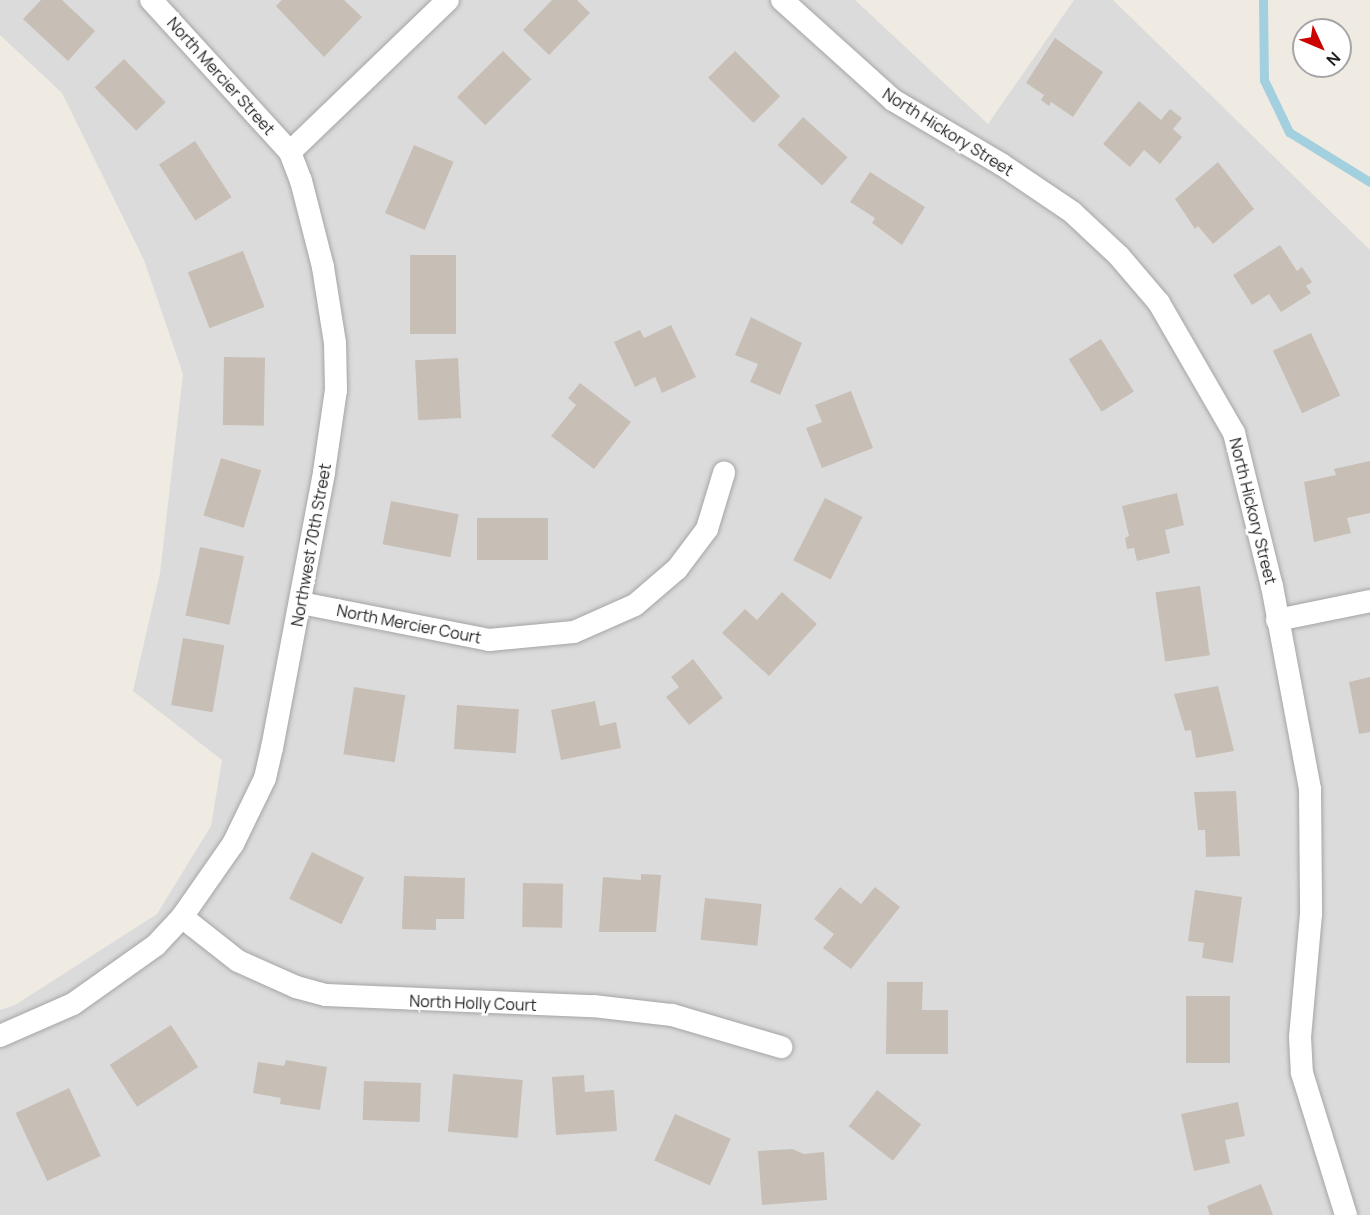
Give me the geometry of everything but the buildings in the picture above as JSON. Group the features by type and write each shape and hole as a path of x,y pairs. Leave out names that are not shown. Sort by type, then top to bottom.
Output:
{"street":[{"name":"North Mercier Street","path":"151,0 290,152"},
{"path":"290,152 448,0"},
{"name":"North Hickory Street","path":"782,0 892,100 1001,164 1072,212 1119,256 1159,303 1234,434 1272,586 1310,789 1311,914 1300,1037 1302,1073 1346,1215"},
{"name":"Northwest 70th Street","path":"0,1035 41,1020 99,988 156,945 182,917 233,844 265,778 301,603 336,390 335,355 323,267 290,152"},
{"name":"North Mercier Court","path":"301,603 489,640 574,632 635,605 677,569 707,529 724,472"},
{"path":"1277,620 1370,601"},
{"name":"North Holly Court","path":"182,917 238,961 296,987 327,995 616,1009 672,1016 781,1047"}],"shaded area":[{"path":"0,0 855,0 988,124 1074,0 1113,0 1370,250 1370,1215 0,1215 0,1010 15,1005 157,914 211,826 222,760 133,691 160,573 183,374 144,260 62,93 0,35"}],"waterway":[{"path":"1263,0 1264,80 1289,132 1370,182"}]}
